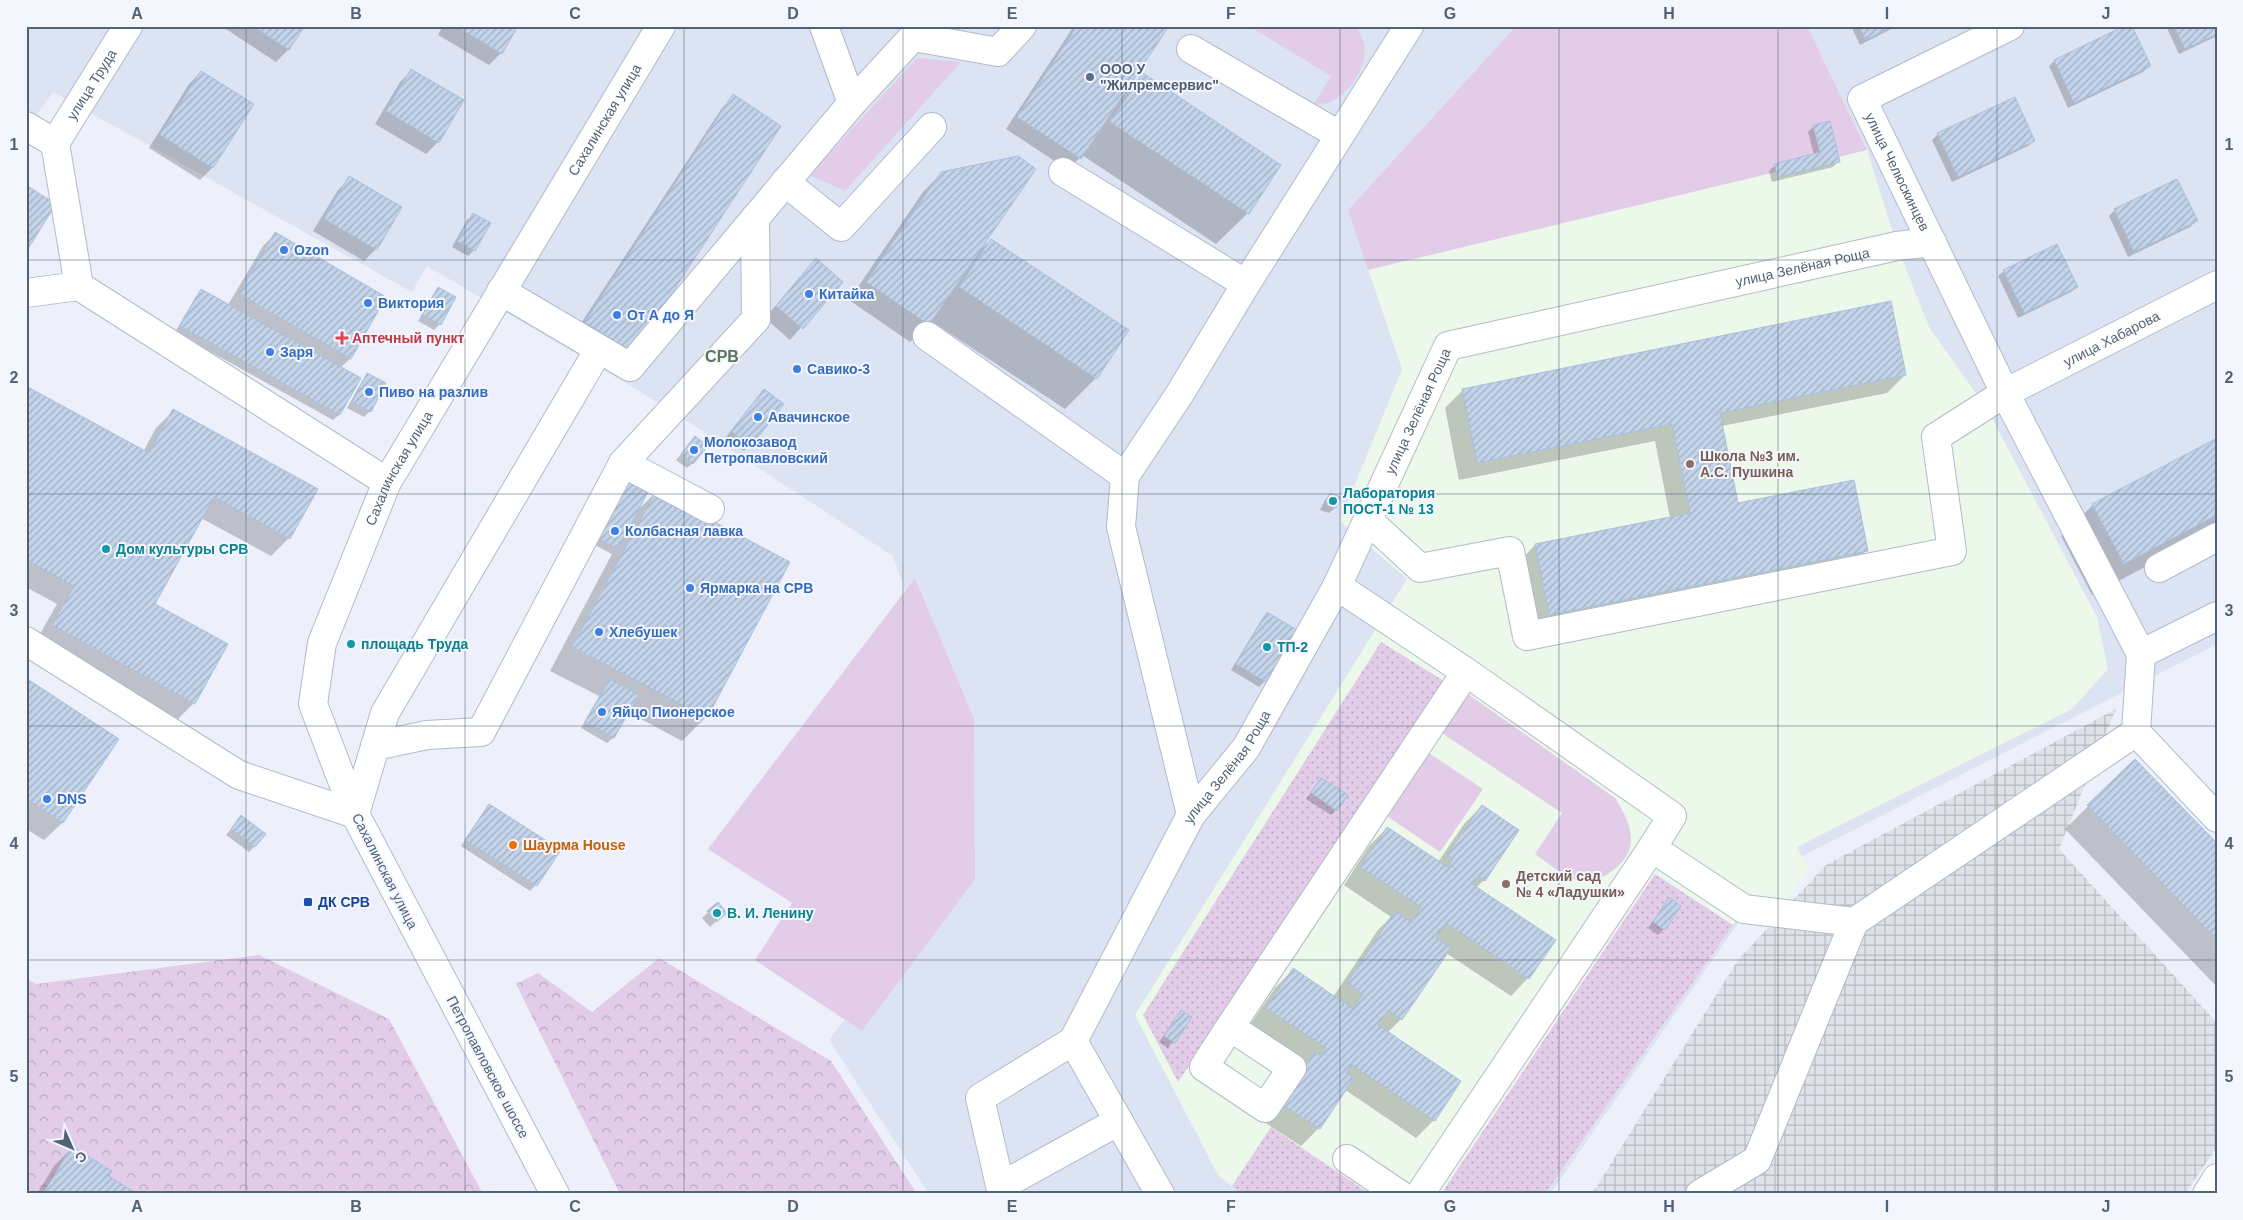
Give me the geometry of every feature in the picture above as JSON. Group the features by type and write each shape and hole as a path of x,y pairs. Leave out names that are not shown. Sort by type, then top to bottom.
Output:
{"street":[{"name":"улица Труда","path":"55,143 128,26"},
{"name":"Сахалинская улица","path":"422,941 355,814 314,704 322,643 387,482 661,26"},
{"path":"824,26 852,103"},
{"path":"501,291 630,367 852,103 918,32 998,52 1022,26"},
{"path":"1191,815 1121,527 1126,476 1409,26"},
{"name":"улица Челюскинцев","path":"2010,26 1862,99 2005,393 2141,654"},
{"path":"1191,49 1339,135"},
{"path":"26,126 55,143 79,286"},
{"path":"785,182 841,227 932,127"},
{"path":"1063,172 1246,284"},
{"path":"375,746 427,736 481,732 623,463 756,319 755,218"},
{"name":"улица Зелёная Роща","path":"1073,1041 1191,815 1246,748 1337,586 1448,346 1897,246 1932,242"},
{"name":"улица Хабарова","path":"1368,520 1420,568 1510,551 1527,636 1952,551 1936,436 2005,393 2217,285"},
{"path":"26,293 79,286 387,482"},
{"path":"927,336 1126,476"},
{"path":"26,641 239,775 355,814 385,713 599,349"},
{"path":"623,463 710,509"},
{"path":"2159,568 2217,538"},
{"path":"1337,586 1466,672 1672,816 1420,1194"},
{"path":"2217,616 2141,654 2136,732 2217,818"},
{"path":"1230,1027 1466,672"},
{"path":"1700,1194 1756,1160 1854,922 2136,732"},
{"path":"1652,848 1744,909 1854,922"},
{"name":"Петропавловское шоссе","path":"422,941 555,1194"},
{"path":"1119,1121 1001,1190 980,1098 1073,1041 1119,1121 1160,1194"},
{"path":"1347,1159 1399,1194"},
{"path":"2206,1194 2217,1178"}],"shaded area":[{"path":"26,26 2217,26 2217,644 1775,870 1550,1194 929,1194 829,1040 952,877 951,721 893,556 661,404 427,266 412,292 53,92 26,129"},
{"name":"Школа №3 им. А.С. Пушкина","path":"1516,26 1807,26 1867,150 1897,246 1929,327 1986,407 2097,617 2108,669 2072,709 1797,847 1809,870 1786,899 1749,902 1545,1194 1242,1194 1218,1175 1135,1015 1407,579 1340,521 1402,369 1348,210"},
{"path":"2116,709 2059,849 2217,1023 2217,1147 2185,1194 1592,1194 1738,960 1826,865"}],"green space":[{"path":"1249,26 1354,26 1361,35 1364,46 1361,68 1356,79 1340,96 1328,103 1314,104 1331,76"},
{"path":"1516,26 1807,26 1867,150 1368,270 1348,210"},
{"path":"917,58 961,62 845,191 810,175"},
{"path":"915,578 974,719 975,879 862,1031 755,960 792,903 708,849"},
{"path":"1381,642 1444,681 1178,1082 1143,1015"},
{"path":"1468,694 1615,798 1626,818 1631,837 1627,855 1621,864 1597,880 1582,882 1563,874 1535,854 1562,813 1442,733"},
{"path":"1429,753 1483,789 1440,852 1387,816"},
{"path":"1655,874 1733,925 1545,1194 1441,1194"},
{"path":"259,955 389,1019 483,1194 26,1194 26,978 36,984"},
{"path":"659,958 831,1061 917,1194 620,1194 516,984 538,973 592,1012"},
{"path":"1271,1127 1370,1194 1242,1194 1232,1186"}],"building":[{"path":"253,26 305,26 289,50"},
{"path":"456,26 518,26 502,54"},
{"name":"ООО У \"Жилремсервис\"","path":"1077,26 1169,26 1081,159 1017,117"},
{"path":"1859,26 1893,26 1866,40"},
{"path":"2124,26 2132,26 2151,66 2074,103 2054,60"},
{"path":"2174,26 2217,26 2217,34 2185,49"},
{"path":"411,69 464,100 439,143 386,111"},
{"path":"201,71 254,104 213,168 160,135"},
{"path":"1143,73 1281,165 1249,214 1110,122"},
{"path":"733,94 781,126 633,353 585,322"},
{"path":"2015,97 2035,141 1958,177 1937,133"},
{"path":"1830,121 1840,162 1778,177 1774,164 1820,152 1813,125"},
{"path":"1018,156 1036,169 929,325 866,282 941,172"},
{"path":"349,176 402,207 377,250 324,219"},
{"path":"2177,179 2198,221 2134,252 2114,209"},
{"path":"26,185 56,204 26,252"},
{"path":"473,213 491,223 475,251 457,241"},
{"path":"275,232 386,297 351,359 239,294"},
{"path":"991,239 1129,330 1097,379 959,287"},
{"path":"2057,244 2078,287 2024,313 2003,270"},
{"name":"Китайка","path":"816,258 843,282 803,329 776,306"},
{"path":"438,287 456,297 441,325 422,315"},
{"name":"Заря","path":"201,289 361,378 340,415 180,326"},
{"path":"1891,301 1906,375 1720,413 1738,503 1854,480 1868,551 1549,615 1535,544 1690,513 1672,424 1477,463 1462,389"},
{"name":"Пиво на разлив","path":"367,373 386,383 371,412 352,402"},
{"name":"Дом культуры СРВ","path":"26,386 149,453 173,409 318,489 290,539 214,497 155,604 228,644 195,704 52,625 74,586 26,560"},
{"name":"Авачинское","path":"764,389 784,404 751,446 731,431"},
{"name":"Молокозавод Петропавловский","path":"695,436 708,446 693,464 681,454"},
{"path":"2217,438 2217,515 2124,564 2092,504"},
{"path":"628,476 650,488 618,549 595,537"},
{"name":"Ярмарка на СРВ","path":"656,491 790,562 707,718 572,647"},
{"name":"Лаборатория ПОСТ-1 № 13","path":"1330,493 1341,497 1336,508 1325,504"},
{"name":"ТП-2","path":"1267,612 1297,630 1266,682 1236,664"},
{"path":"26,678 119,739 63,823 26,799"},
{"path":"610,679 639,695 614,738 585,722"},
{"path":"2135,759 2217,843 2217,940 2087,805"},
{"path":"1321,778 1348,795 1337,811 1311,793"},
{"name":"Шаурма House","path":"489,804 561,850 537,886 465,840"},
{"path":"1482,805 1519,830 1485,881 1478,876 1472,884 1556,940 1529,979 1446,923 1436,938 1451,948 1402,1020 1388,1010 1378,1025 1461,1081 1435,1121 1352,1065 1346,1073 1354,1078 1320,1129 1281,1104 1315,1052 1321,1056 1326,1048 1266,1008 1293,968 1353,1009 1363,994 1347,983 1395,911 1411,922 1421,907 1360,867 1387,827 1448,867 1453,859 1447,855"},
{"path":"241,815 266,834 255,847 231,829"},
{"path":"1669,897 1681,906 1665,930 1653,922"},
{"path":"718,902 727,913 717,922 707,911"},
{"path":"1181,1010 1192,1017 1175,1043 1164,1036"},
{"path":"72,1146 112,1171 108,1176 138,1194 43,1194"}],"place":[{"name":"ООО У \"Жилремсервис\"","path":"1090,77"},
{"name":"Ozon","path":"284,250"},
{"name":"Китайка","path":"809,294"},
{"name":"Виктория","path":"368,303"},
{"name":"От А до Я","path":"617,315"},
{"name":"Аптечный пункт","path":"342,338"},
{"name":"Заря","path":"270,352"},
{"name":"Савико-3","path":"797,369"},
{"name":"Пиво на разлив","path":"369,392"},
{"name":"Авачинское","path":"758,417"},
{"name":"Молокозавод Петропавловский","path":"694,450"},
{"name":"Школа №3 им. А.С. Пушкина","path":"1690,464"},
{"name":"Лаборатория ПОСТ-1 № 13","path":"1333,501"},
{"name":"Колбасная лавка","path":"615,531"},
{"name":"Дом культуры СРВ","path":"106,549"},
{"name":"Ярмарка на СРВ","path":"690,588"},
{"name":"Хлебушек","path":"599,632"},
{"name":"площадь Труда","path":"351,644"},
{"name":"ТП-2","path":"1267,647"},
{"name":"Яйцо Пионерское","path":"602,712"},
{"name":"DNS","path":"47,799"},
{"name":"Шаурма House","path":"513,845"},
{"name":"Детский сад № 4 «Ладушки»","path":"1506,884"},
{"name":"ДК СРВ","path":"308,902"},
{"name":"В. И. Ленину","path":"717,913"}],"district":[{"name":"СРВ","path":"722,356"}]}
